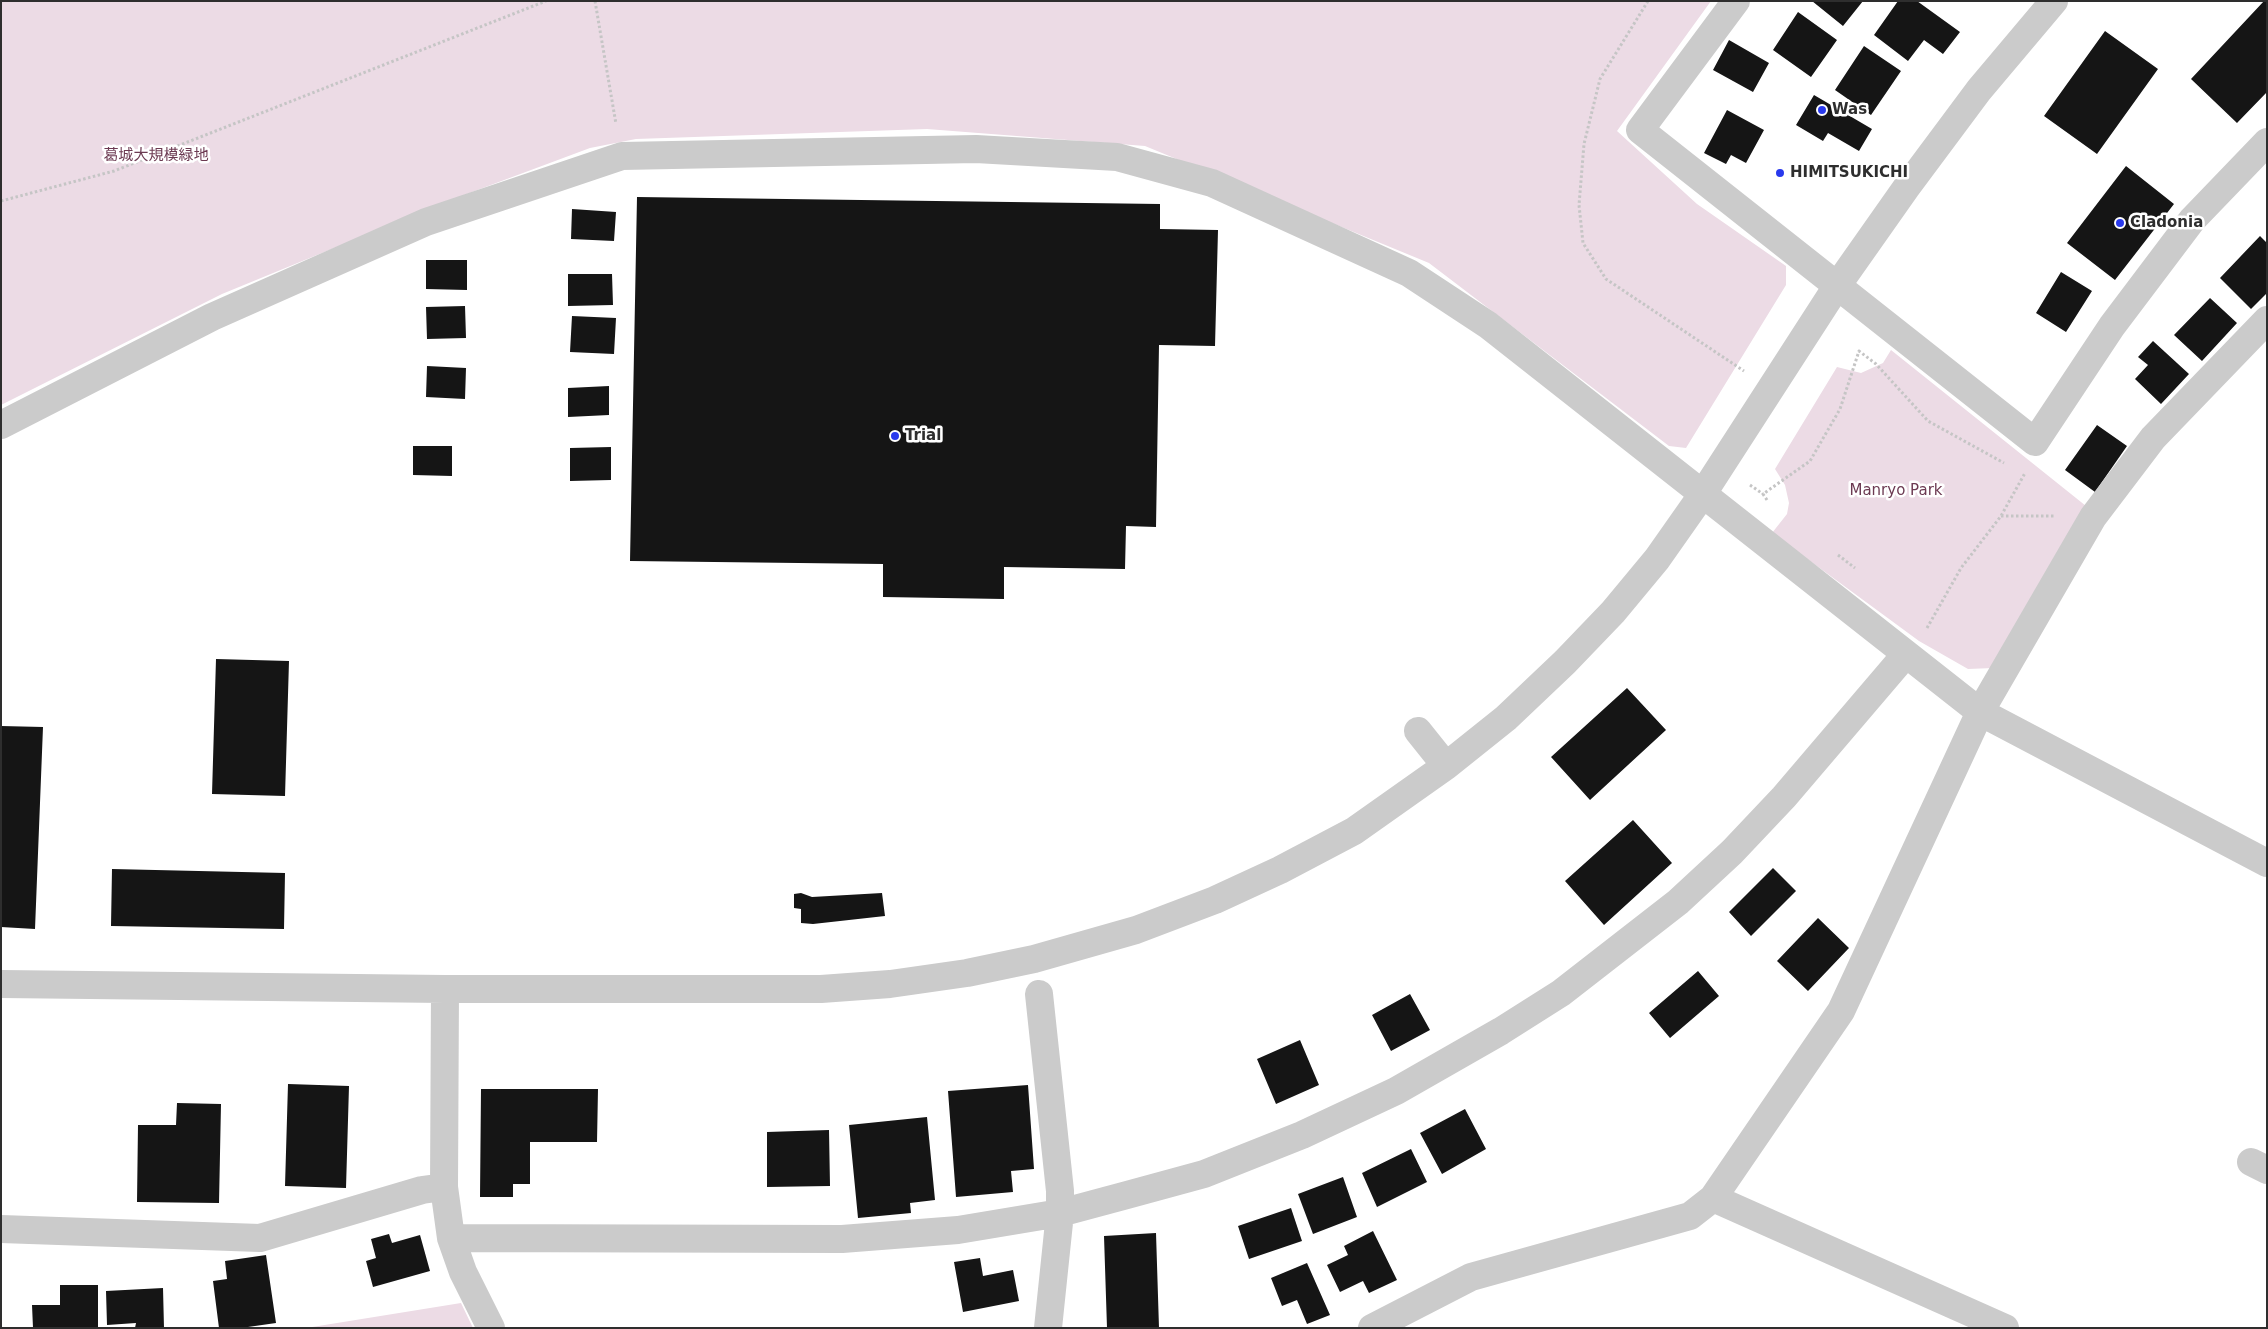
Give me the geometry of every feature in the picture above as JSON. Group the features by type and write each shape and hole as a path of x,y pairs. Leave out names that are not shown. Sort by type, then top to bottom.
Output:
{"street":[{"path":"1736,1 1640,130 2035,442 2112,326 2192,220 2267,142"},
{"path":"1,984 445,989 821,989 890,984 967,973 1015,963 1136,930 1214,900 1280,870 1354,831 1446,766 1506,718 1565,662 1613,612 1657,559 1702,495 1837,286 1979,90 2054,1"},
{"path":"1,425 212,316 426,222 622,156 976,149 1117,157 1212,182 1409,273 1488,325 1980,712 2267,863"},
{"path":"1372,1328 1471,1277 1690,1216 1712,1198 1841,1012 1980,712 2087,527 2153,438 2267,320"},
{"path":"451,1238 842,1239 958,1230 1060,1213 1204,1174 1302,1136 1396,1091 1501,1031 1561,993 1678,902 1732,852 1784,797 1906,654"},
{"path":"1418,731 1446,766"},
{"path":"445,989 444,1187 451,1238 463,1272 491,1328"},
{"path":"1039,994 1060,1191 1060,1213 1048,1328"},
{"path":"1,1229 260,1238 422,1190 444,1187"},
{"path":"1712,1198 2005,1328"}],"path":[{"path":"1,201 114,171 546,1"},
{"path":"595,1 622,156"},
{"path":"1648,1 1600,79 1584,144 1579,205 1583,243 1606,279 1746,372"},
{"path":"1763,494 1810,461 1840,409 1859,351 1876,364 1928,421 2008,464"},
{"path":"1906,654 1925,633 1961,568 2001,516 2031,462 2035,442"},
{"path":"2016,469 2025,473"},
{"path":"1750,485 1763,494 1768,501"},
{"path":"2001,516 2062,515 2087,527"},
{"path":"1830,550 1846,560 1860,573"}],"green space":[{"name":"葛城大規模緑地","path":"1,1 1711,1 1617,131 1697,204 1786,266 1786,285 1686,448 1669,446 1429,263 1145,146 927,129 636,139 590,148 456,198 222,294 1,405"},
{"name":"Manryo Park","path":"1891,350 2086,506 1993,668 1968,669 1919,641 1772,533 1787,514 1789,503 1785,485 1775,469 1837,367 1861,373 1883,363"},
{"path":"461,1303 473,1328 306,1328"}],"building":[{"path":"1812,1 1863,1 1843,26"},
{"path":"1898,1 1917,1 1960,32 1943,54 1924,40 1908,61 1874,35"},
{"path":"2264,1 2267,1 2267,92 2237,123 2191,79"},
{"path":"1798,12 1837,40 1811,77 1773,50"},
{"path":"2105,31 2158,69 2097,154 2044,116"},
{"path":"1729,40 1769,63 1753,92 1713,70"},
{"path":"1864,46 1901,71 1871,115 1835,90"},
{"name":"Was","path":"1814,95 1872,129 1859,151 1828,133 1823,141 1796,125"},
{"path":"1727,110 1764,130 1746,163 1731,155 1726,164 1704,153"},
{"name":"Cladonia","path":"2126,166 2174,204 2115,280 2067,243"},
{"name":"Trial","path":"637,197 1160,204 1160,229 1218,230 1215,346 1159,345 1156,527 1126,526 1125,569 1004,567 1004,599 883,597 883,564 630,561"},
{"path":"572,209 616,212 614,241 571,239"},
{"path":"2260,236 2267,243 2267,293 2251,309 2220,278"},
{"path":"426,260 467,260 467,290 426,289"},
{"path":"2061,272 2092,291 2066,332 2036,313"},
{"path":"568,274 612,274 613,305 568,306"},
{"path":"2210,298 2237,323 2202,361 2174,335"},
{"path":"465,306 466,338 427,339 426,307"},
{"path":"572,316 616,318 614,354 570,352"},
{"path":"2153,341 2189,374 2161,404 2135,379 2148,365 2138,357"},
{"path":"427,366 466,368 465,399 426,397"},
{"path":"609,386 609,415 568,417 568,388"},
{"path":"2097,425 2127,446 2095,492 2065,470"},
{"path":"413,446 452,446 452,476 413,475"},
{"path":"611,447 611,480 570,481 570,448"},
{"path":"216,659 289,661 285,796 212,794"},
{"path":"1627,688 1666,730 1590,800 1551,757"},
{"path":"1,726 43,727 35,929 1,927"},
{"path":"1633,820 1672,863 1604,925 1565,881"},
{"path":"1773,868 1796,891 1751,936 1729,912"},
{"path":"112,869 285,873 284,929 111,926"},
{"path":"801,893 812,897 882,893 885,916 813,924 801,923 801,909 794,908 794,894"},
{"path":"1818,918 1849,948 1808,991 1777,961"},
{"path":"1698,971 1719,996 1670,1038 1649,1013"},
{"path":"1410,994 1430,1030 1391,1051 1372,1015"},
{"path":"1300,1040 1319,1085 1276,1104 1257,1059"},
{"path":"288,1084 349,1086 346,1188 285,1186"},
{"path":"1028,1085 1034,1169 1011,1171 1013,1192 956,1197 948,1091"},
{"path":"481,1089 598,1089 597,1142 530,1142 530,1184 513,1184 513,1197 480,1197"},
{"path":"177,1103 221,1104 219,1203 137,1202 138,1125 176,1125"},
{"path":"1465,1109 1486,1149 1442,1174 1420,1133"},
{"path":"927,1117 935,1200 910,1203 911,1213 858,1218 849,1125"},
{"path":"829,1130 830,1186 767,1187 767,1132"},
{"path":"1411,1149 1427,1182 1377,1207 1362,1173"},
{"path":"1343,1177 1357,1217 1313,1234 1298,1194"},
{"path":"1291,1208 1302,1241 1249,1259 1238,1226"},
{"path":"1373,1231 1397,1280 1369,1293 1363,1281 1340,1292 1327,1265 1348,1255 1344,1246"},
{"path":"1156,1233 1159,1328 1107,1328 1104,1236"},
{"path":"389,1234 392,1243 420,1235 430,1271 373,1287 366,1261 376,1258 371,1239"},
{"path":"266,1255 276,1323 241,1328 219,1328 213,1281 227,1279 225,1261"},
{"path":"980,1258 983,1276 1013,1270 1019,1301 963,1312 954,1262"},
{"path":"1307,1263 1330,1315 1307,1324 1297,1300 1282,1306 1271,1278"},
{"path":"60,1285 98,1285 98,1328 33,1328 32,1305 60,1305"},
{"path":"163,1288 164,1328 135,1328 136,1323 107,1325 106,1291"}],"place":[{"name":"Was","path":"1822,110"},
{"name":"HIMITSUKICHI","path":"1780,173"},
{"name":"Cladonia","path":"2120,223"},
{"name":"Trial","path":"895,436"}]}
